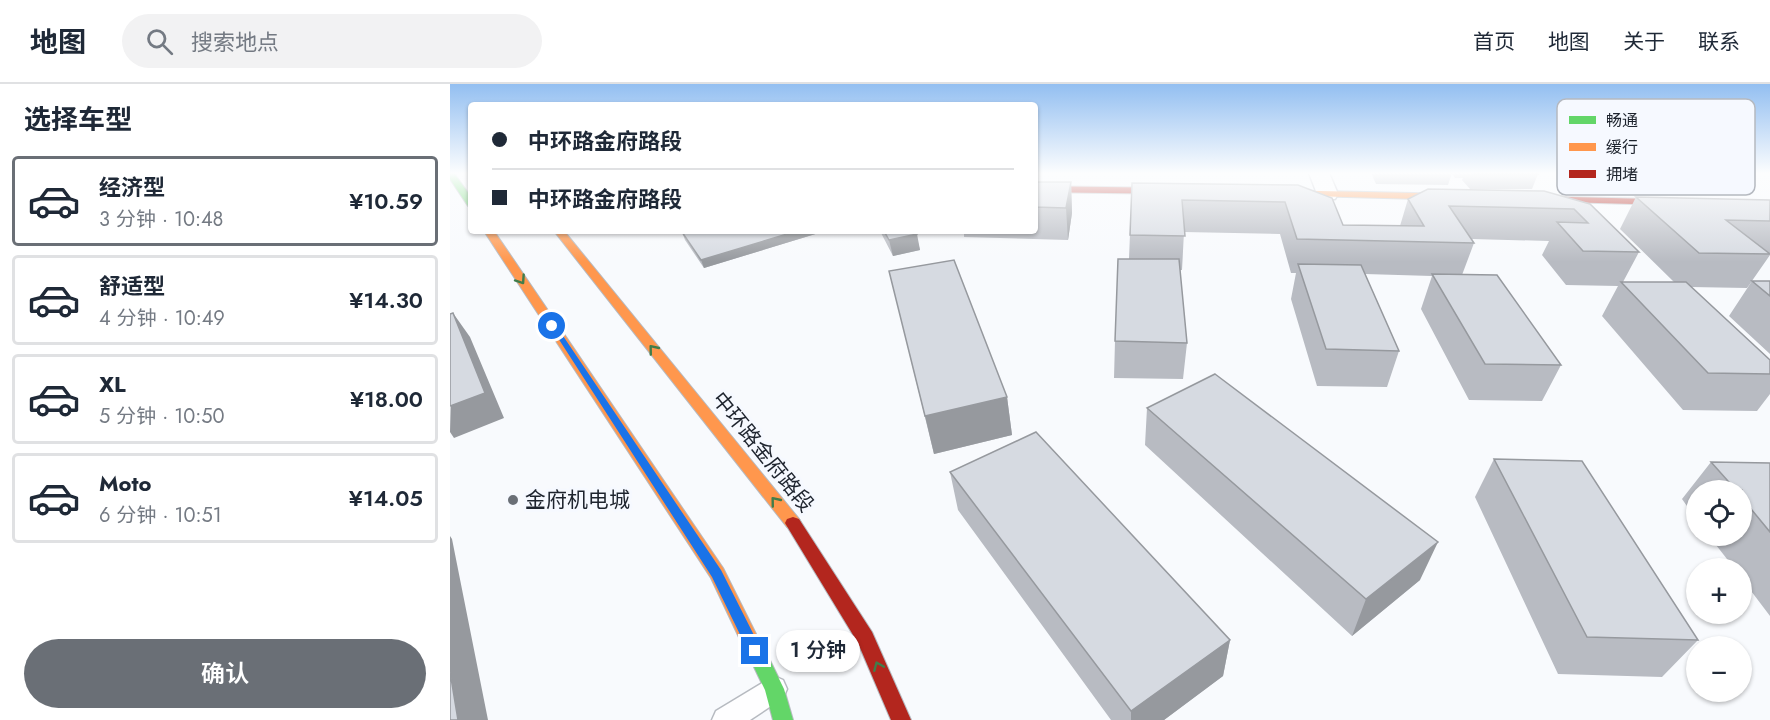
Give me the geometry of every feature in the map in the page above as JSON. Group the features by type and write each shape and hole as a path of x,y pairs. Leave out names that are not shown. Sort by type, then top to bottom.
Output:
{"main road":[{"path":"1673,203 1770,205"},
{"path":"491,234 717,573 774,689 783,720"},
{"name":"中环路金府路段","path":"561,234 798,529 865,638 901,720"}],"lane":[{"path":"726,720 774,689"}],"building":[{"path":"1038,203 1067,203 1066,208 1038,207"},
{"path":"1131,203 1182,203 1185,236 1130,235"},
{"path":"1285,203 1334,203 1343,225 1424,226 1410,203 1585,203 1590,204 1639,252 1583,251 1557,222 1588,223 1574,209 1449,206 1474,243 1297,239"},
{"path":"1642,203 1770,203 1770,221 1726,220 1770,254 1699,253"},
{"path":"683,234 787,234 701,260"},
{"path":"886,234 917,234 889,240"},
{"path":"1118,259 1179,259 1187,343 1115,341"},
{"path":"954,260 1007,397 925,416 889,271"},
{"path":"1298,264 1361,265 1399,351 1326,349"},
{"path":"1432,274 1497,275 1561,365 1485,364"},
{"path":"1752,281 1770,281 1770,296"},
{"path":"1621,282 1686,282 1770,360 1770,374 1708,373"},
{"path":"453,313 485,393 450,406 450,314"},
{"path":"1215,374 1438,542 1366,599 1147,408"},
{"path":"1036,432 1230,640 1131,711 950,472"},
{"path":"1494,459 1582,461 1695,636 1686,636 1686,640 1587,637"},
{"path":"1711,462 1770,463 1770,532 1752,510 1752,480 1727,480"},
{"path":"450,672 458,720 450,720"}],"traffic: fast":[{"path":"752,644 774,689 783,720"}],"traffic: slow":[{"path":"491,234 717,573 752,644"},
{"path":"561,234 793,523"}],"traffic: jam":[{"path":"1678,203 1770,205"},
{"path":"793,523 865,638 901,720"}],"place":[{"name":"金府机电城","path":"513,500"}],"route":[{"path":"552,326 717,573 755,651"}]}
